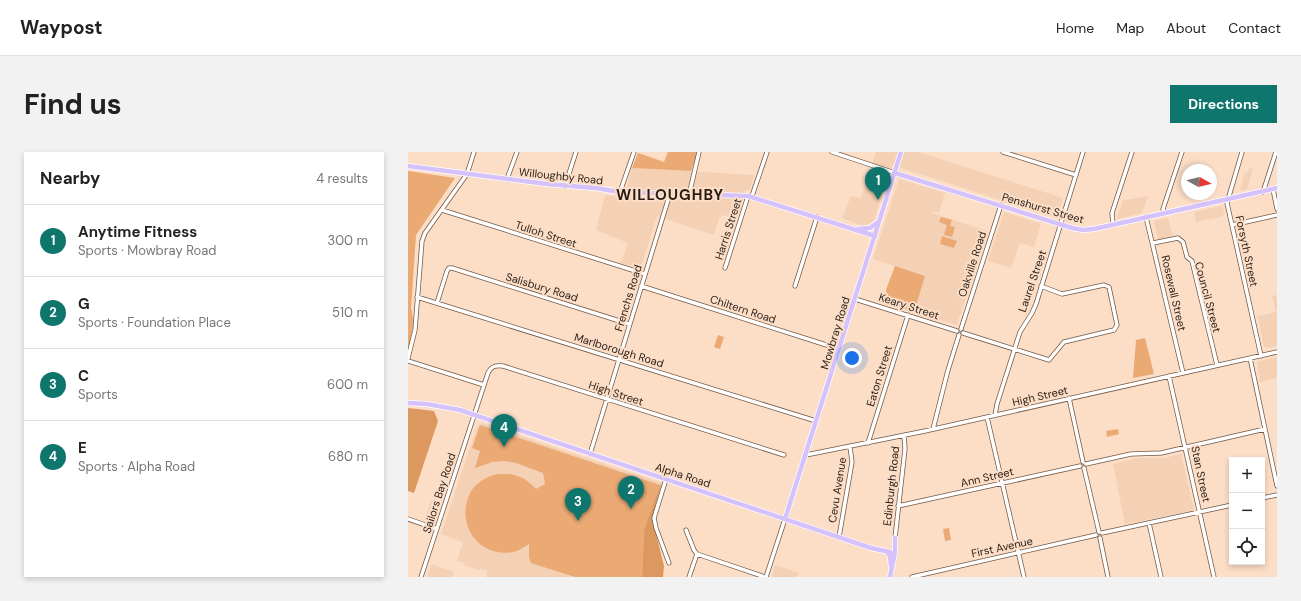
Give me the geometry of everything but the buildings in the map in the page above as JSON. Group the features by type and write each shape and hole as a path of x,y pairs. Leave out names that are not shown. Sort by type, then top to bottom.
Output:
{"main road":[{"name":"Mowbray Road","path":"786,519 901,152"},
{"name":"Willoughby Road","path":"408,166 620,192 750,196 874,236"},
{"name":"Penshurst Street","path":"895,173 1083,230 1113,225 1275,189"},
{"path":"854,229 870,228 880,219"},
{"name":"Alpha Road","path":"408,403 451,408 839,537 886,551 892,560"},
{"path":"892,560 886,551 891,550 895,538"},
{"path":"890,577 895,538"},
{"path":"892,560 893,545"}],"street":[{"path":"474,152 467,174 425,233 422,241 415,330 408,360 484,385"},
{"path":"507,179 517,152"},
{"path":"565,186 576,152"},
{"path":"620,192 634,152"},
{"path":"689,194 699,152"},
{"name":"Harris Street","path":"725,268 767,152"},
{"name":"Penshurst Street","path":"832,152 895,173"},
{"path":"1003,152 1076,175"},
{"name":"Laurel Street","path":"995,415 997,404 1021,331 1032,314 1083,152"},
{"path":"1113,225 1112,213 1132,152"},
{"path":"1164,213 1163,209 1182,152"},
{"name":"Forsyth Street","path":"1242,152 1227,203 1261,356"},
{"path":"1263,192 1276,152"},
{"path":"1275,189 1277,209"},
{"name":"Frenchs Road","path":"590,454 644,274 668,200 668,194"},
{"name":"Oakville Road","path":"933,429 948,370 1001,205"},
{"name":"Tulloh Street","path":"442,210 644,274"},
{"path":"1232,225 1277,215"},
{"path":"795,286 817,217"},
{"name":"Rosewall Street","path":"1146,217 1183,372"},
{"name":"Council Street","path":"1153,243 1178,238 1183,242 1187,257 1192,261 1217,365"},
{"name":"Salisbury Road","path":"437,303 449,268 452,268 629,324"},
{"name":"Keary Street","path":"855,299 1049,360 1064,342 1114,330 1117,325 1109,287 1104,285 1062,294 1041,286"},
{"name":"Chiltern Road","path":"641,286 839,349"},
{"name":"Marlborough Road","path":"417,297 816,421"},
{"name":"Eaton Street","path":"868,443 908,315"},
{"name":"High Street","path":"806,455 933,429 1277,352"},
{"path":"1250,358 1277,486"},
{"name":"High Street","path":"474,416 490,369 494,366 501,365 784,455"},
{"name":"Stan Street","path":"1169,376 1214,577"},
{"path":"1069,398 1102,536 1100,538 1108,577"},
{"name":"Sailors Bay Road","path":"421,577 474,416"},
{"path":"987,417 1024,577"},
{"name":"Ann Street","path":"898,506 1131,454 1161,453 1265,429"},
{"name":"Edinburgh Road","path":"895,538 905,449 904,435"},
{"name":"Cevu Avenue","path":"839,537 852,462 850,446"},
{"path":"666,479 654,518 656,528 669,563"},
{"path":"1265,497 1277,495"},
{"path":"1100,538 1096,535 1100,532 1149,523 1229,505"},
{"path":"686,530 697,554 766,577 786,519"},
{"path":"408,520 437,529"},
{"path":"1149,523 1161,577"},
{"name":"First Avenue","path":"912,577 1096,535"},
{"path":"689,577 697,554"}],"shaded area":[{"path":"668,152 698,152 691,171 632,168 638,153 664,162"},
{"path":"876,152 918,152 1063,198 1057,218 892,165 874,220 869,225 863,226 842,218 851,196 861,198"},
{"path":"632,168 754,175 750,190 745,190 737,218 723,215 719,218 714,235 657,216 641,267 621,263 628,243 596,230 605,195 624,198"},
{"path":"1249,168 1253,169 1247,189 1240,191 1245,172 1248,172"},
{"path":"408,171 455,178 416,235 411,308 413,323 408,348"},
{"path":"899,179 945,193 939,213 932,211 932,213 987,231 957,325 914,312 925,276 873,259"},
{"path":"1148,196 1142,213 1117,219 1123,199 1126,200"},
{"path":"1221,206 1223,207 1224,216 1196,222 1194,212"},
{"path":"1004,212 1041,224 1034,247 1020,243 1011,268 988,261"},
{"path":"941,217 952,220 950,226 955,227 952,237 944,235 947,225 939,222"},
{"path":"1168,218 1173,237 1158,240 1154,221"},
{"path":"942,236 957,241 954,248 940,244"},
{"path":"895,266 925,276 914,312 888,303 886,290"},
{"path":"1277,295 1277,346 1267,348 1264,347 1258,316 1276,312 1272,296"},
{"path":"718,335 724,337 720,349 714,347"},
{"path":"1145,338 1154,374 1133,378 1136,340"},
{"path":"1277,357 1277,378 1260,382 1257,362"},
{"path":"408,408 434,411 438,421 414,493 408,491"},
{"path":"482,423 662,483 650,518 646,577 486,577 487,571 464,565 465,563 457,561 463,542 441,534 477,427"},
{"path":"480,425 660,485 644,530 642,577 575,577 531,563 529,557 529,544 513,552 500,552 488,549 478,542 471,533 467,523 465,511 468,499 477,484 490,476 497,474 511,474 520,477 536,489 545,484 543,473 516,463 504,461 492,462 475,468 480,451 472,448"},
{"path":"1118,429 1119,434 1107,437 1106,431"},
{"path":"1181,454 1194,510 1125,524 1113,464 1137,458 1164,458"},
{"path":"660,485 652,518 664,566 663,577 642,577 644,530"},
{"path":"431,500 439,503 433,522 425,519"},
{"path":"949,528 951,540 945,541 943,529"},
{"path":"432,564 454,572 452,577 427,577"},
{"path":"775,565 799,573 797,577 772,577"}],"place":[{"name":"Anytime Fitness","path":"878,200"},
{"name":"E","path":"504,447"},
{"name":"G","path":"631,509"},
{"name":"C","path":"578,521"}],"district":[{"name":"WILLOUGHBY","path":"670,195"}]}
